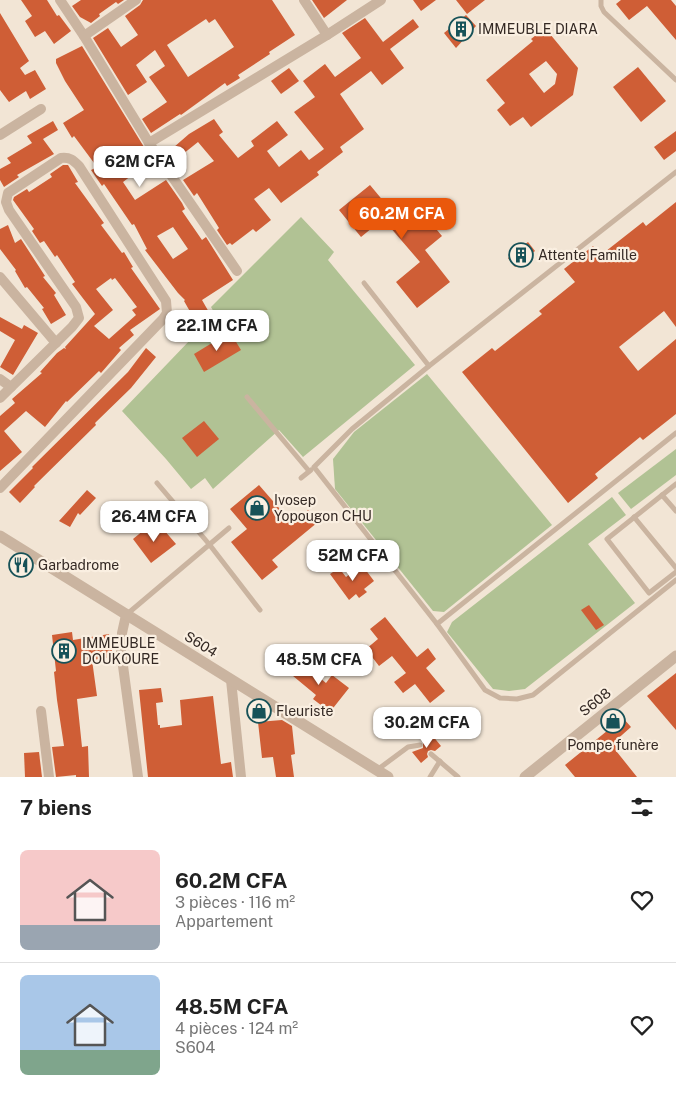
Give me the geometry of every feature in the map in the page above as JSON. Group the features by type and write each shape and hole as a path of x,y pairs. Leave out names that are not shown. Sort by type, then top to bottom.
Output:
{"street":[{"path":"60,0 150,143 237,271"},
{"path":"84,36 136,0"},
{"path":"304,0 327,35"},
{"path":"150,143 381,0"},
{"path":"0,135 41,109"},
{"path":"0,398 77,321 78,312 76,307 9,210 6,198 8,193 61,158 67,157 79,166 166,301 167,313 158,325 0,488"},
{"path":"0,277 56,343"},
{"path":"0,379 11,387"},
{"name":"S604","path":"0,536 388,777"},
{"path":"126,615 122,632 121,651 138,777"},
{"name":"S608","path":"530,775 676,656"},
{"path":"230,680 241,777"},
{"path":"41,711 49,777"}],"lane":[{"path":"601,0 604,12 676,80"},
{"path":"301,478 352,430 429,366 676,172"},
{"path":"364,283 429,366"},
{"path":"247,397 309,471"},
{"path":"437,624 676,433"},
{"path":"314,467 437,624 485,690 500,698 517,700 533,695 676,580"},
{"path":"157,482 209,544 260,610"},
{"path":"634,517 676,570 649,594 606,539 634,517 662,495 676,484"},
{"path":"662,495 676,512"},
{"path":"126,615 229,528"},
{"path":"377,770 408,747 420,744"},
{"path":"431,754 458,777"},
{"path":"430,777 440,761"}],"green space":[{"path":"301,217 334,252 328,260 415,365 303,457 279,430 213,489 205,478 191,489 122,411 215,314 211,307"},
{"path":"427,374 552,525 444,612 433,611 335,489 333,459 354,432"},
{"path":"676,449 676,475 631,509 618,493"},
{"path":"612,497 626,515 588,544 635,603 525,689 509,691 493,689 447,632 452,622"}],"building":[{"path":"21,0 47,0 57,16 59,15 71,31 54,44 45,31 35,37 25,21 32,16"},
{"path":"81,0 124,0 118,4 116,2 99,14 100,16 91,23 80,17 72,6"},
{"path":"143,0 272,0 295,35 238,75 240,78 227,86 225,83 181,115 151,133 142,119 167,102 149,77 165,66 155,50 136,65 147,82 128,95 93,38 108,28 121,47 138,35 125,16 140,5","holes":["206,19 209,23 215,19 234,47 188,77 167,45"]},
{"path":"312,0 347,0 324,18"},
{"path":"413,0 436,0 421,11"},
{"path":"456,0 485,0 467,14"},
{"path":"621,0 671,0 676,6 676,40 647,6 629,20 616,4"},
{"path":"0,13 29,61 20,68 25,75 35,70 46,89 30,99 26,91 9,102 0,90"},
{"name":"IMMEUBLE DIARA","path":"466,15 476,26 456,48 444,33"},
{"path":"365,18 383,42 413,19 419,27 390,49 404,68 382,85 371,71 340,94 364,129 340,147 343,152 317,172 319,175 281,203 269,188 254,199 271,220 256,232 253,229 232,245 230,243 227,245 217,230 219,228 197,193 194,196 183,180 214,161 198,142 173,162 166,154 189,134 214,119 223,132 219,135 238,158 254,146 251,141 277,121 288,135 267,151 279,167 301,150 309,160 324,149 294,112 315,97 303,81 325,64 335,77 361,58 342,33"},
{"path":"545,28 578,68 573,95 531,127 523,117 510,126 497,110 505,103 486,80 533,41 531,39","holes":["546,61 557,74 555,84 544,93 529,74"]},
{"path":"82,46 152,160 123,182 135,200 166,180 182,203 185,209 182,211 202,240 206,237 233,280 202,300 210,314 196,322 185,300 145,250 147,249 134,224 132,225 104,184 102,186 91,170 97,167 74,136 72,138 63,123 84,110 65,81 56,63 56,59","holes":["173,227 188,249 173,259 157,236"]},
{"path":"638,67 666,101 641,122 613,87"},
{"path":"289,68 299,81 281,94 271,81"},
{"path":"53,121 58,130 43,139 54,154 17,175 19,177 4,187 0,180 0,169 11,163 7,158 32,143 27,136"},
{"path":"676,131 676,151 664,160 654,147"},
{"path":"63,165 68,165 78,182 75,183 104,223 101,225 122,253 124,252 133,267 131,268 160,309 130,330 134,335 119,348 121,350 101,373 99,371 66,401 45,427 26,411 4,431 22,452 0,471 0,416 15,403 12,399 42,373 40,372 57,353 64,348 66,349 65,347 95,314 72,284 75,282 57,255 55,257 44,241 40,243 32,231 34,229 13,200 14,197 27,189 29,192 52,177 50,174","holes":["111,278 112,280 115,278 137,307 132,310 136,315 109,339 94,326 113,310 96,289"]},
{"path":"370,185 395,215 412,200 442,236 425,250 450,282 417,308 396,282 420,262 383,219 361,237 339,210"},
{"path":"676,202 676,327 664,311 619,347 638,371 676,339 676,414 643,440 640,437 595,474 598,478 568,503 462,372 492,348 495,351 542,314 539,311 575,282 564,269 593,246 601,255 643,222 646,226"},
{"path":"8,225 15,243 21,239 45,276 43,277 56,293 54,295 66,315 51,324 42,309 44,308 27,287 25,288 16,270 0,249 0,229"},
{"name":"Attente Famille","path":"528,242 535,251 515,267 508,258"},
{"path":"0,317 22,329 24,325 38,333 13,375 0,367 15,340 0,331"},
{"path":"230,332 241,350 204,372 194,354"},
{"path":"146,348 156,357 131,388 34,486 20,503 9,492 128,372"},
{"path":"204,421 219,439 197,457 182,438"},
{"path":"259,485 292,523 308,510 318,522 272,560 278,567 262,580 231,542 247,529 230,509"},
{"path":"87,490 96,498 80,515 78,513 70,527 59,521"},
{"path":"150,525 157,535 164,530 176,544 151,563 133,539"},
{"path":"362,565 374,581 364,589 367,592 359,598 356,594 349,600 330,574 339,568 346,577"},
{"path":"589,605 604,625 596,630 581,610"},
{"path":"385,617 417,657 428,648 436,659 426,668 445,691 430,703 415,684 403,693 394,682 406,673 392,656 379,666 366,649 378,639 370,629"},
{"path":"72,632 73,640 109,634 113,657 92,660 97,696 77,699 82,747 88,746 89,777 76,777 76,775 56,777 52,747 64,746 57,700 52,635"},
{"path":"297,659 326,683 332,675 349,688 330,712 313,699 316,695 287,671"},
{"path":"676,673 676,730 647,696"},
{"path":"161,688 163,702 156,703 158,725 160,725 160,728 182,725 180,700 213,696 221,764 231,762 233,777 148,777 139,690"},
{"path":"623,718 631,727 613,743 619,750 617,752 637,777 575,777 565,765"},
{"path":"282,720 292,726 295,754 291,755 294,777 276,777 273,757 262,758 258,722"},
{"path":"432,735 441,746 435,751 428,751 428,757 421,763 412,752 423,748 423,742"},
{"path":"39,752 42,777 25,777 24,753"}],"place":[{"name":"IMMEUBLE DIARA","path":"461,29"},
{"name":"Attente Famille","path":"521,255"},
{"name":"Ivosep Yopougon CHU","path":"257,508"},
{"name":"Garbadrome","path":"21,565"},
{"name":"IMMEUBLE DOUKOURE","path":"64,651"},
{"name":"Fleuriste","path":"259,711"},
{"name":"Pompe funère","path":"613,721"}]}
